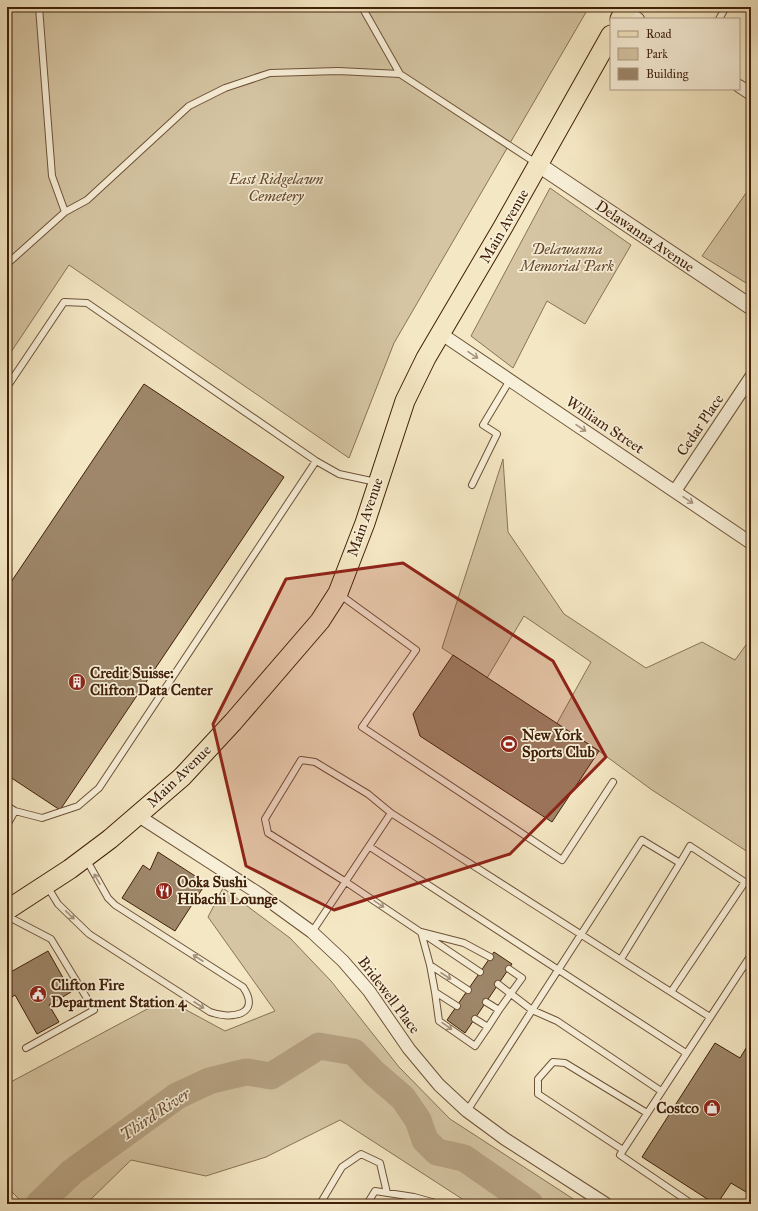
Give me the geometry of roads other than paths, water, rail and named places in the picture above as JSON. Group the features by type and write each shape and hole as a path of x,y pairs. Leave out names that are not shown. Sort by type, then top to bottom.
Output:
{"main road":[{"name":"Main Avenue","path":"7,910 85,858 182,777 233,722 320,621 338,593 365,522 405,401 426,358 539,165 610,38"}],"street":[{"path":"740,87 751,94"},
{"name":"Delawanna Avenue","path":"539,165 751,307"},
{"name":"William Street","path":"440,333 751,543"},
{"name":"Cedar Place","path":"675,491 751,377"},
{"name":"Bridewell Place","path":"137,815 261,895 312,932 343,961 369,991 409,1049 439,1084 467,1111 505,1138 606,1204"}],"lane":[{"path":"39,7 52,176 65,212"},
{"path":"362,7 400,74 539,165"},
{"path":"720,18 726,7"},
{"path":"7,264 65,212 87,200 189,106 225,88 270,74 338,71 400,74"},
{"path":"7,387 64,302 87,303 316,461 338,474 378,483"},
{"path":"472,485 497,434 483,425 510,380"},
{"path":"7,806 15,811 42,818 78,806 99,788 316,461"},
{"path":"338,593 416,650 362,727 562,860 613,782"},
{"path":"480,972 346,882 268,833 265,819 301,760 315,762 368,794 391,813 581,933 710,1017"},
{"path":"7,825 15,811"},
{"path":"312,932 370,847 391,813"},
{"path":"467,1111 642,840 680,863"},
{"path":"621,959 690,846 748,884 671,992"},
{"path":"370,847 686,1053"},
{"path":"46,885 58,904 90,934 203,1008 218,1016 227,1017 243,1012 248,1007 248,996 242,987 115,905 108,898 85,858"},
{"path":"7,916 51,939 94,1010 26,1048"},
{"path":"421,932 464,943 490,957"},
{"path":"421,932 430,965 439,1021 475,1046 522,978 509,968"},
{"path":"692,1204 620,1155 751,955"},
{"path":"430,965 468,990"},
{"path":"498,984 532,1010 557,1022 661,1091"},
{"path":"435,992 457,1006"},
{"path":"486,1002 500,1010"},
{"path":"475,1019 488,1027"},
{"path":"623,1150 538,1094 538,1079 553,1062 565,1063 647,1113"},
{"path":"320,1204 342,1166 361,1154 380,1163 387,1193"},
{"path":"367,1204 375,1191 414,1197 439,1204"}],"waterway":[{"name":"Third River","path":"39,1204 72,1172 177,1096 209,1081 247,1072 271,1076 319,1046 354,1052 374,1073 403,1098 418,1120 425,1140 437,1152 464,1158 530,1204"}],"place":[{"name":"Credit Suisse: Clifton Data Center","path":"77,682"},
{"name":"New York Sports Club","path":"509,744"},
{"name":"Ooka Sushi Hibachi Lounge","path":"164,891"},
{"name":"Clifton Fire Department Station 4","path":"38,994"},
{"name":"Costco","path":"712,1108"}],"park label":[{"name":"East Ridgelawn Cemetery","path":"276,188"},
{"name":"Delawanna Memorial Park","path":"567,258"}]}
